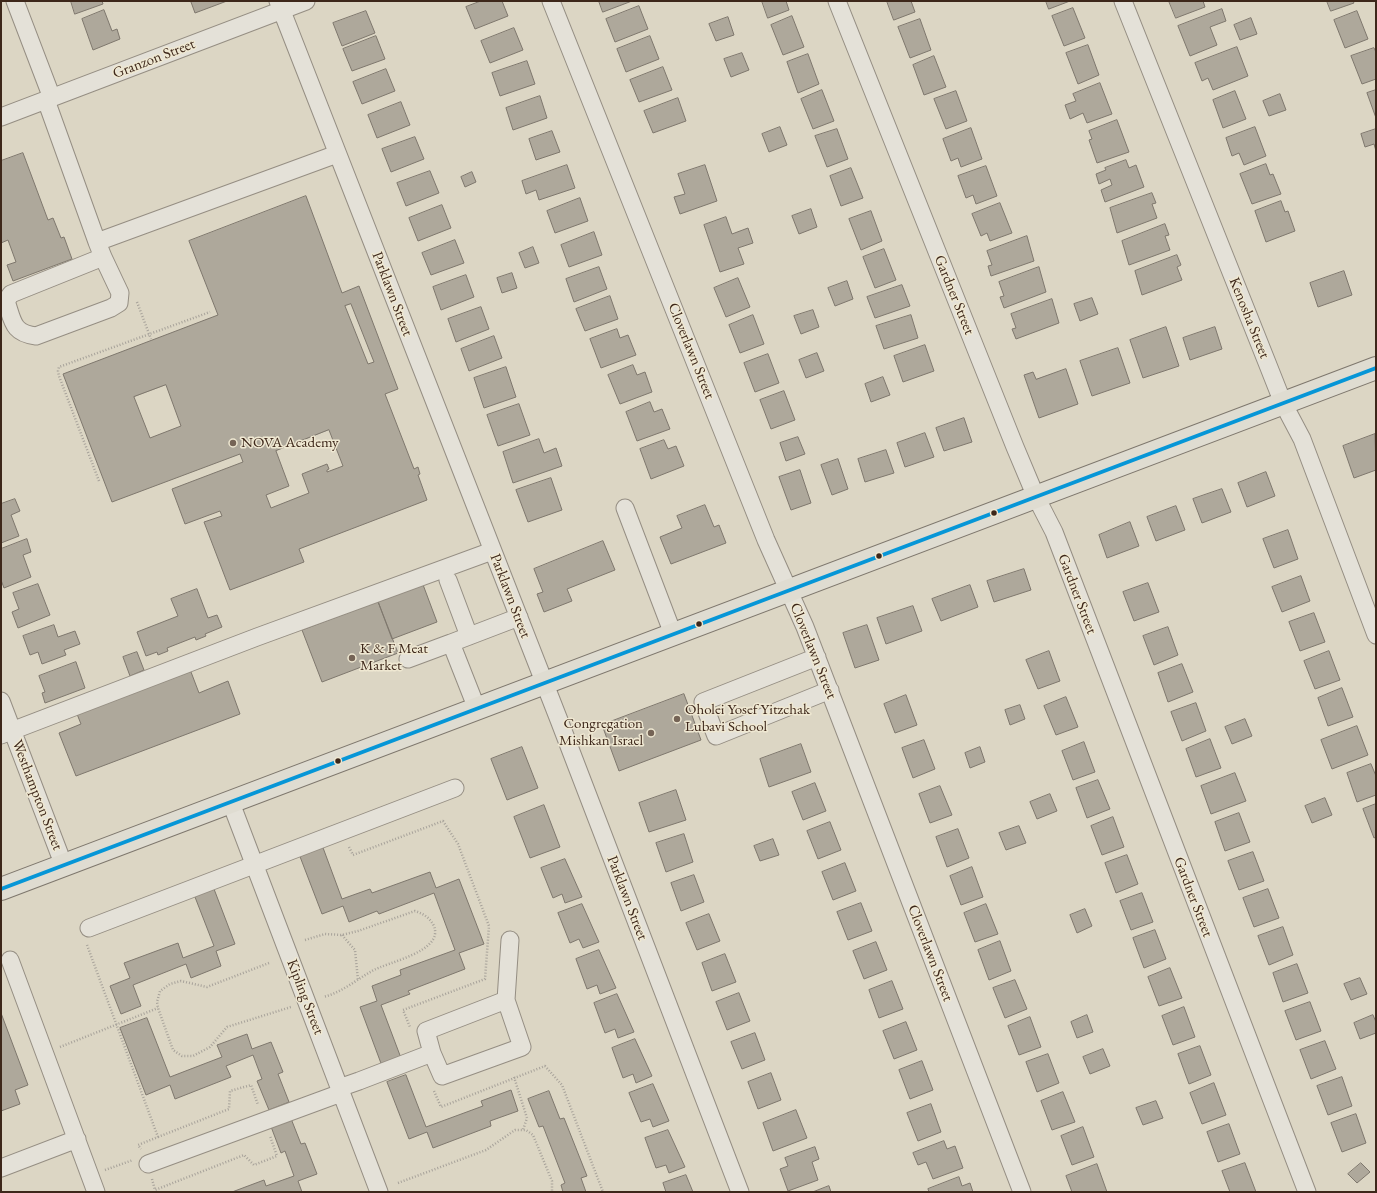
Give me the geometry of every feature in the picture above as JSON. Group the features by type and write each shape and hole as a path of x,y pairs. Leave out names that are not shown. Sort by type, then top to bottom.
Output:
{"main road":[{"path":"1,890 1376,368"}],"street":[{"path":"15,1 100,250 120,294 119,303 111,308 36,336 24,335 16,329 6,301 11,294 100,250 337,154"},
{"name":"Granzon Street","path":"1,117 280,6 306,1"},
{"name":"Cloverlawn Street","path":"551,1 763,533 817,657 1022,1192"},
{"name":"Gardner Street","path":"837,1 1036,497 1054,532 1307,1192"},
{"name":"Kenosha Street","path":"1122,1 1283,403 1302,439 1376,635"},
{"name":"Parklawn Street","path":"280,6 544,683 740,1192"},
{"path":"625,508 673,634"},
{"path":"7,733 257,637 492,551"},
{"path":"448,580 469,636"},
{"path":"408,659 518,617"},
{"path":"450,643 477,709"},
{"path":"817,657 702,702 716,736 830,690"},
{"name":"Westhampton Street","path":"1,701 7,733 64,866"},
{"path":"89,928 455,788"},
{"name":"Kipling Street","path":"231,803 379,1192"},
{"path":"506,1000 426,1031 432,1053 442,1076 522,1047 506,1000 510,940"},
{"path":"10,960 77,1139 91,1187"},
{"path":"143,1159 340,1090 432,1053"},
{"path":"1,1168 77,1139"}],"path":[{"path":"99,481 59,376 59,367 210,312"},
{"path":"343,830 352,855 443,821 458,844 489,926 485,979 403,1010 411,1030"},
{"path":"269,963 207,987 181,981 170,984 160,991 157,1002 158,1008 173,1050 182,1056 193,1056 210,1047 227,1027 327,996 358,980 373,970 422,951 432,942 435,930 432,922 424,914 416,911 358,931 342,935 325,934 305,940"},
{"path":"89,928 86,943 158,1137 138,1145 143,1159 91,1187"},
{"path":"342,935 355,950 358,980"},
{"path":"45,1053 158,1008"},
{"path":"432,1086 441,1107 546,1066 562,1085 603,1192"},
{"path":"514,1078 527,1118 523,1130"},
{"path":"398,1183 486,1150 516,1130 526,1130 533,1135 552,1180 552,1192"}],"building":[{"path":"71,1 102,1 103,4 75,14"},
{"path":"227,1 195,13 191,2"},
{"path":"481,1 502,1 508,16 475,29 466,7"},
{"path":"599,1 632,1 603,12"},
{"path":"762,1 786,1 789,10 768,18"},
{"path":"887,1 911,1 915,12 894,20"},
{"path":"1046,1 1070,1 1049,9"},
{"path":"1169,1 1203,1 1205,7 1176,18"},
{"path":"1327,1 1353,1 1354,3 1331,11"},
{"path":"639,6 648,29 615,42 606,19"},
{"path":"1073,8 1085,38 1064,46 1052,16"},
{"path":"1222,9 1226,21 1210,27 1217,45 1190,56 1178,26"},
{"path":"104,10 112,31 117,29 120,39 93,50 82,19"},
{"path":"366,11 375,33 342,46 333,23"},
{"path":"1357,11 1368,39 1345,48 1334,20"},
{"path":"792,16 804,47 783,55 771,25"},
{"path":"728,17 734,35 716,41 709,24"},
{"path":"1251,18 1257,34 1240,40 1234,25"},
{"path":"920,19 931,50 910,58 898,27"},
{"path":"514,28 523,50 490,63 481,41"},
{"path":"376,36 385,59 352,71 343,49"},
{"path":"650,36 659,59 626,72 617,49"},
{"path":"1088,45 1099,75 1078,84 1066,53"},
{"path":"1237,47 1248,76 1213,90 1208,78 1202,81 1195,63"},
{"path":"1374,48 1376,52 1376,79 1362,84 1351,56"},
{"path":"742,53 749,70 731,77 724,59"},
{"path":"808,54 819,84 798,93 787,62"},
{"path":"934,56 946,87 924,95 913,65"},
{"path":"527,61 535,84 500,96 492,73"},
{"path":"663,67 672,90 639,102 630,80"},
{"path":"386,69 395,91 362,104 353,82"},
{"path":"1100,83 1112,114 1087,123 1083,113 1070,119 1065,105 1076,101 1073,94"},
{"path":"822,90 834,121 813,129 801,99"},
{"path":"1376,90 1376,118 1367,93"},
{"path":"956,91 967,121 946,129 934,99"},
{"path":"1235,91 1246,119 1223,128 1213,100"},
{"path":"1280,94 1286,110 1269,116 1263,101"},
{"path":"540,96 547,118 513,130 506,108"},
{"path":"678,98 686,121 653,133 644,111"},
{"path":"401,102 410,125 377,138 368,115"},
{"path":"1117,120 1129,152 1097,163 1089,140 1092,139 1089,131"},
{"path":"780,127 787,145 769,152 762,134"},
{"path":"1255,127 1266,156 1244,165 1239,153 1232,156 1226,138"},
{"path":"971,128 982,159 961,167 958,158 951,161 943,139"},
{"path":"837,129 848,159 827,167 815,136"},
{"path":"1376,129 1376,151 1374,144 1365,147 1361,134"},
{"path":"552,131 560,152 536,160 529,139"},
{"path":"415,137 424,159 391,172 382,149"},
{"path":"23,153 48,220 53,218 61,238 64,237 72,259 13,281 7,265 16,262 8,240 1,243 1,161"},
{"path":"1126,160 1129,168 1136,165 1144,187 1105,202 1101,190 1112,185 1110,179 1099,184 1096,174 1106,170 1105,168"},
{"path":"1266,164 1270,175 1273,174 1281,194 1252,204 1240,174"},
{"path":"567,165 575,188 539,200 536,190 526,194 522,181"},
{"path":"705,165 717,201 680,214 674,197 685,194 678,174"},
{"path":"986,166 997,196 976,204 973,195 966,198 958,176"},
{"path":"851,168 863,198 841,206 830,176"},
{"path":"430,171 439,193 406,206 397,183"},
{"path":"472,172 476,182 465,187 461,177"},
{"path":"1152,193 1156,203 1152,204 1157,218 1117,233 1110,208"},
{"path":"306,196 342,293 359,286 398,389 385,394 414,469 418,467 420,474 418,475 427,500 299,549 304,562 230,590 204,522 222,516 220,511 185,524 172,489 243,462 240,454 112,502 63,374 218,315 189,241","holes":["351,304 374,362 368,364 345,306","166,385 181,426 150,438 134,397","329,430 343,466 327,472 329,469 327,464 302,474 309,493 271,508 266,495 289,486 276,451"]},
{"path":"580,198 588,221 555,233 547,211"},
{"path":"1281,201 1285,212 1288,211 1295,231 1266,242 1255,211"},
{"path":"1000,203 1012,233 990,241 987,233 981,236 972,214"},
{"path":"442,205 451,228 418,241 409,218"},
{"path":"811,209 817,227 799,234 792,216"},
{"path":"871,211 882,241 861,250 849,219"},
{"path":"726,217 732,234 748,228 753,243 738,248 744,264 720,272 704,225"},
{"path":"1165,224 1169,235 1165,236 1170,250 1129,265 1122,241"},
{"path":"594,232 602,255 569,267 561,245"},
{"path":"1027,236 1034,261 991,276 988,266 992,265 987,251"},
{"path":"455,240 464,263 431,275 422,253"},
{"path":"533,247 539,263 525,268 519,253"},
{"path":"884,249 896,280 875,288 863,257"},
{"path":"1177,255 1181,265 1177,267 1182,280 1142,295 1135,271"},
{"path":"599,267 607,289 574,302 566,279"},
{"path":"1039,267 1046,292 1004,308 1000,297 1004,296 999,282"},
{"path":"1344,271 1352,295 1318,307 1310,283"},
{"path":"512,273 517,288 502,293 497,278"},
{"path":"466,275 474,297 441,310 433,287"},
{"path":"738,278 750,307 726,317 714,288"},
{"path":"847,281 853,299 835,306 828,288"},
{"path":"902,285 910,306 875,318 867,297"},
{"path":"610,296 618,319 585,331 576,309"},
{"path":"1092,298 1098,314 1080,321 1074,304"},
{"path":"1052,299 1059,323 1016,339 1012,329 1016,328 1011,314"},
{"path":"481,307 489,329 456,342 448,319"},
{"path":"813,310 819,327 801,334 794,316"},
{"path":"753,315 764,344 740,353 729,325"},
{"path":"911,315 918,338 884,349 876,326"},
{"path":"1166,327 1179,366 1143,378 1130,340"},
{"path":"1215,327 1222,349 1190,360 1183,338"},
{"path":"617,329 620,338 628,335 636,355 601,368 590,339"},
{"path":"494,336 502,358 469,371 461,349"},
{"path":"925,345 934,371 903,382 894,356"},
{"path":"1118,348 1130,383 1092,396 1080,361"},
{"path":"817,353 824,371 806,378 799,360"},
{"path":"768,354 779,383 755,392 744,363"},
{"path":"633,365 637,375 645,372 652,392 620,404 608,375"},
{"path":"506,367 516,397 484,408 474,378"},
{"path":"1066,369 1078,404 1039,418 1024,375 1033,372 1036,379"},
{"path":"883,377 890,395 871,402 865,384"},
{"path":"784,391 795,420 771,429 760,400"},
{"path":"650,402 654,412 662,409 670,429 637,441 626,412"},
{"path":"519,404 530,435 498,446 487,415"},
{"path":"964,418 972,442 944,451 936,428"},
{"path":"925,433 934,457 905,467 897,443"},
{"path":"1375,434 1376,470 1354,478 1343,446"},
{"path":"798,437 805,454 786,461 780,443"},
{"path":"539,439 544,453 556,448 562,466 513,483 503,452"},
{"path":"664,440 668,449 676,446 684,466 651,479 640,449"},
{"path":"886,450 894,473 865,482 858,459"},
{"path":"838,459 848,489 832,495 821,465"},
{"path":"800,470 811,503 791,510 779,477"},
{"path":"1266,472 1275,496 1247,507 1238,483"},
{"path":"551,478 562,510 528,522 516,490"},
{"path":"1222,489 1231,512 1202,523 1193,499"},
{"path":"15,499 20,511 11,515 19,536 1,543 1,504"},
{"path":"705,505 714,527 719,525 726,543 671,564 660,537 682,528 677,516"},
{"path":"1176,506 1185,530 1156,541 1147,517"},
{"path":"1130,522 1139,546 1107,558 1099,535"},
{"path":"1288,530 1298,559 1274,568 1263,539"},
{"path":"27,539 31,552 23,555 31,577 4,588 1,580 1,549"},
{"path":"603,541 615,570 567,589 572,601 544,612 537,594 543,592 534,569"},
{"path":"1024,569 1031,590 994,602 987,581"},
{"path":"1301,576 1310,601 1282,612 1272,587"},
{"path":"422,582 437,622 392,639 377,599"},
{"path":"1148,583 1159,612 1134,621 1123,592"},
{"path":"38,584 50,615 18,628 12,612 19,609 13,593"},
{"path":"970,585 978,607 941,621 932,599"},
{"path":"197,589 208,618 217,615 222,627 205,634 206,636 196,640 195,637 167,648 168,651 158,655 157,652 146,656 137,632 178,616 171,599"},
{"path":"377,599 398,653 322,682 302,630 363,607"},
{"path":"913,606 922,631 886,644 877,618"},
{"path":"1314,613 1325,642 1300,651 1289,622"},
{"path":"54,625 58,637 75,631 80,644 64,650 66,655 42,664 38,652 30,655 23,636"},
{"path":"867,625 879,660 855,668 843,633"},
{"path":"1168,627 1178,655 1154,665 1143,636"},
{"path":"1049,651 1060,681 1038,689 1026,660"},
{"path":"1329,651 1340,680 1315,689 1304,661"},
{"path":"137,652 144,670 130,676 123,657"},
{"path":"76,662 85,688 45,703 42,693 45,692 39,676"},
{"path":"1182,664 1193,692 1168,702 1158,673"},
{"path":"191,672 199,693 228,681 240,714 76,776 59,733 81,724 77,714"},
{"path":"1342,688 1353,717 1328,726 1318,698"},
{"name":"Congregation Mishkan Israel","path":"684,694 701,740 619,771 602,725"},
{"path":"906,695 917,725 895,733 884,704"},
{"path":"1066,697 1078,727 1056,735 1044,706"},
{"path":"1196,703 1206,731 1182,741 1171,712"},
{"path":"1020,705 1025,719 1010,725 1005,710"},
{"path":"1245,719 1252,736 1232,744 1225,727"},
{"path":"1357,726 1368,755 1332,769 1321,740"},
{"path":"1210,739 1221,768 1196,777 1186,749"},
{"path":"924,740 935,769 913,778 902,748"},
{"path":"1084,742 1095,772 1073,780 1062,751"},
{"path":"801,744 811,772 769,787 760,759"},
{"path":"522,747 538,788 507,800 491,759"},
{"path":"980,747 985,762 970,768 965,753"},
{"path":"1371,764 1376,776 1376,795 1357,802 1347,773"},
{"path":"1235,773 1246,801 1211,814 1201,786"},
{"path":"1098,780 1110,809 1087,818 1076,788"},
{"path":"815,783 826,811 803,820 792,792"},
{"path":"940,786 952,815 930,823 919,794"},
{"path":"676,790 686,820 649,832 639,803"},
{"path":"1050,794 1057,811 1037,819 1030,802"},
{"path":"1325,798 1332,815 1312,823 1305,806"},
{"path":"1376,804 1376,837 1374,838 1363,809"},
{"path":"544,805 560,847 530,858 514,817"},
{"path":"1239,813 1250,842 1225,851 1215,822"},
{"path":"1113,817 1124,847 1102,855 1091,826"},
{"path":"830,822 841,850 818,859 807,831"},
{"path":"1019,826 1026,843 1006,850 999,833"},
{"path":"958,829 969,858 947,867 936,837"},
{"path":"684,834 693,862 666,872 656,843"},
{"path":"773,839 779,855 760,861 754,846"},
{"path":"322,845 342,899 370,889 372,893 430,872 436,888 459,879 484,944 459,953 465,969 408,991 410,994 381,1005 401,1058 382,1066 360,1007 377,1001 372,986 401,975 400,970 455,950 434,893 379,914 377,911 349,922 343,906 322,914 299,854"},
{"path":"1253,852 1264,881 1239,890 1228,861"},
{"path":"1127,855 1138,884 1116,893 1105,863"},
{"path":"565,859 582,897 565,903 562,894 553,898 541,868"},
{"path":"845,863 856,891 833,900 822,872"},
{"path":"972,867 983,897 961,905 950,876"},
{"path":"694,875 704,902 681,911 671,883"},
{"path":"214,889 235,944 216,951 221,966 191,978 186,964 133,985 141,1006 121,1014 110,986 130,978 124,963 178,943 183,958 214,946 195,897"},
{"path":"1268,889 1279,918 1254,927 1243,898"},
{"path":"1142,893 1153,922 1131,930 1120,901"},
{"path":"861,903 872,931 848,940 837,912"},
{"path":"582,904 599,942 583,948 579,939 570,943 558,913"},
{"path":"986,904 998,934 975,942 964,913"},
{"path":"1085,909 1092,926 1077,933 1070,915"},
{"path":"709,914 720,941 697,950 686,923"},
{"path":"1283,927 1293,955 1269,965 1258,936"},
{"path":"1155,930 1166,959 1144,968 1133,938"},
{"path":"1000,941 1011,971 989,980 978,950"},
{"path":"876,942 887,970 864,979 853,951"},
{"path":"599,950 616,988 600,994 597,985 587,989 576,959"},
{"path":"725,954 736,982 712,991 702,963"},
{"path":"1297,964 1308,993 1283,1002 1273,973"},
{"path":"1170,968 1182,998 1159,1006 1148,977"},
{"path":"1360,978 1367,994 1351,1000 1344,984"},
{"path":"1015,980 1027,1009 1005,1018 993,988"},
{"path":"892,981 903,1009 879,1018 869,990"},
{"path":"739,993 750,1021 727,1030 716,1002"},
{"path":"617,994 634,1032 618,1038 615,1029 605,1033 594,1003"},
{"path":"1310,1002 1321,1031 1296,1040 1285,1011"},
{"path":"1184,1007 1195,1037 1173,1045 1162,1016"},
{"path":"1,1013 28,1085 15,1090 20,1104 1,1111"},
{"path":"1087,1015 1093,1032 1077,1038 1071,1022"},
{"path":"1373,1015 1376,1022 1376,1033 1360,1039 1354,1023"},
{"path":"1030,1017 1041,1047 1019,1055 1008,1026"},
{"path":"147,1018 170,1077 222,1057 217,1045 247,1034 252,1049 271,1042 283,1072 278,1074 289,1102 269,1110 257,1081 262,1079 253,1055 226,1066 231,1077 175,1099 170,1085 146,1095 120,1028"},
{"path":"906,1022 917,1050 894,1059 883,1031"},
{"path":"755,1033 765,1060 742,1069 731,1042"},
{"path":"635,1039 652,1076 636,1083 633,1074 623,1078 612,1048"},
{"path":"1325,1041 1336,1069 1311,1079 1300,1050"},
{"path":"1200,1046 1211,1075 1189,1084 1178,1054"},
{"path":"1103,1049 1110,1066 1090,1074 1083,1057"},
{"path":"1048,1054 1059,1083 1037,1092 1026,1062"},
{"path":"922,1061 933,1090 910,1099 899,1070"},
{"path":"771,1073 781,1100 758,1109 748,1082"},
{"path":"406,1075 426,1127 483,1106 481,1101 511,1090 518,1111 490,1121 491,1126 433,1148 427,1132 409,1139 387,1082"},
{"path":"1342,1077 1352,1106 1328,1115 1317,1086"},
{"path":"1214,1083 1226,1115 1202,1124 1190,1093"},
{"path":"653,1084 669,1121 653,1127 650,1119 641,1122 629,1093"},
{"path":"549,1091 560,1119 564,1118 587,1176 581,1178 586,1192 563,1192 561,1185 565,1183 543,1126 539,1127 528,1099"},
{"path":"1063,1092 1075,1122 1052,1130 1041,1101"},
{"path":"1156,1101 1163,1118 1143,1125 1136,1108"},
{"path":"931,1104 941,1132 918,1141 907,1113"},
{"path":"796,1110 807,1138 773,1151 763,1123"},
{"path":"1356,1114 1366,1143 1342,1152 1331,1123"},
{"path":"290,1116 301,1144 305,1143 317,1174 298,1181 302,1192 232,1192 264,1180 266,1186 294,1176 285,1151 281,1153 270,1124"},
{"path":"1229,1124 1240,1154 1218,1162 1207,1132"},
{"path":"1083,1127 1094,1157 1072,1165 1061,1136"},
{"path":"668,1130 685,1167 669,1173 666,1165 656,1168 645,1138"},
{"path":"944,1141 947,1149 955,1146 963,1168 933,1179 926,1162 918,1165 913,1153"},
{"path":"815,1147 819,1159 812,1162 818,1180 788,1191 780,1169 788,1166 785,1158"},
{"path":"1245,1163 1256,1192 1230,1192 1222,1171"},
{"path":"1361,1163 1370,1172 1357,1183 1348,1174"},
{"path":"1097,1164 1107,1192 1072,1192 1066,1176"},
{"path":"686,1175 693,1192 666,1192 663,1183"},
{"path":"959,1177 962,1186 970,1183 973,1192 929,1192 928,1189"},
{"path":"829,1186 831,1192 813,1192"}],"transit line":[{"path":"1,889 1376,368"}],"place":[{"name":"NOVA Academy","path":"233,443"},
{"name":"K & F Meat Market","path":"352,658"},
{"name":"Oholei Yosef Yitzchak Lubavi School","path":"677,719"},
{"name":"Congregation Mishkan Israel","path":"651,733"}]}
